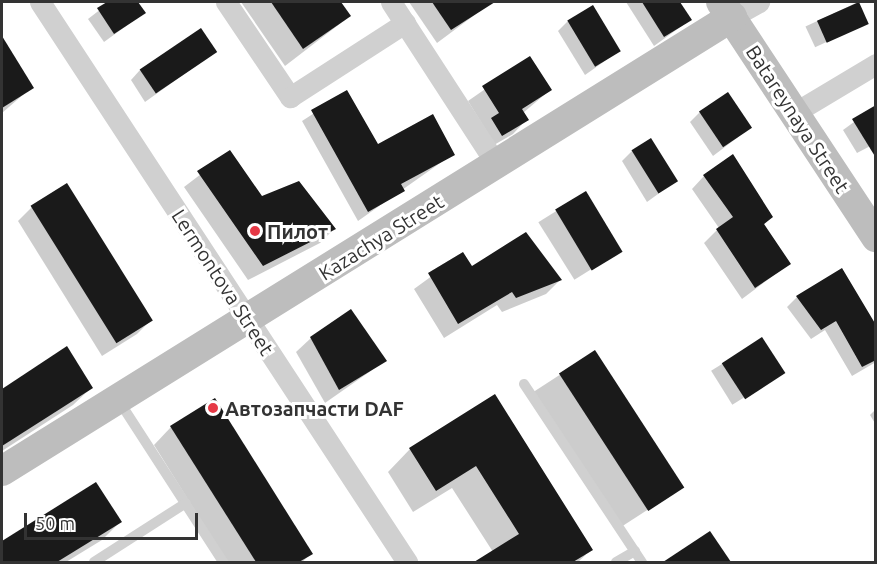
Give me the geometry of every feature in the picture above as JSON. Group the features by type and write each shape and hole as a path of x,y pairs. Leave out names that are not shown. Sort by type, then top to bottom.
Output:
{"street":[{"name":"Lermontova Street","path":"40,2 407,562"},
{"path":"226,2 290,98 405,23"},
{"path":"391,2 497,165"},
{"name":"Kazachya Street","path":"2,471 497,165 727,9 759,2"},
{"name":"Batareynaya Street","path":"727,9 876,237"},
{"path":"794,113 876,64"}],"lane":[{"path":"524,384 642,562"},
{"path":"118,398 223,562"},
{"path":"94,562 186,503"},
{"path":"616,562 634,551"}],"building":[{"path":"107,2 138,2 146,13 114,34 97,8"},
{"path":"271,2 341,2 351,16 303,49"},
{"path":"432,2 495,2 451,30"},
{"path":"642,2 680,2 692,20 664,37"},
{"path":"859,2 869,24 827,43 817,21"},
{"path":"593,5 621,51 595,67 567,20"},
{"path":"201,28 217,52 156,93 140,69"},
{"path":"2,36 34,88 2,108"},
{"path":"530,56 552,90 522,109 529,120 502,136 491,118 499,113 482,86"},
{"path":"347,90 378,144 433,114 455,155 401,184 405,191 368,212 311,110"},
{"path":"728,92 752,128 723,147 699,112"},
{"path":"876,105 876,158 852,119"},
{"path":"651,138 678,181 659,193 631,150"},
{"path":"230,150 262,196 299,181 336,229 263,266 197,171"},
{"path":"733,154 773,217 764,224 791,264 755,288 716,229 733,217 703,175"},
{"path":"67,183 153,320 116,343 31,206"},
{"path":"586,191 623,252 592,270 555,210"},
{"path":"526,232 562,280 516,298 512,292 458,324 428,273 463,252 472,266"},
{"path":"842,268 876,325 876,360 862,367 836,321 821,330 796,296"},
{"path":"351,309 387,361 339,390 310,337"},
{"path":"762,337 785,373 745,399 722,363"},
{"path":"67,346 93,388 2,446 2,389"},
{"path":"595,350 684,488 648,511 559,373"},
{"path":"495,394 593,550 573,562 474,562 519,534 476,466 436,491 409,448"},
{"path":"215,398 313,554 299,562 256,562 170,426"},
{"path":"96,482 122,522 57,562 2,562 2,541"},
{"path":"710,531 731,562 663,562"}],"place":[{"name":"Пилот","path":"255,231"},
{"name":"Автозапчасти DAF","path":"213,408"}]}
